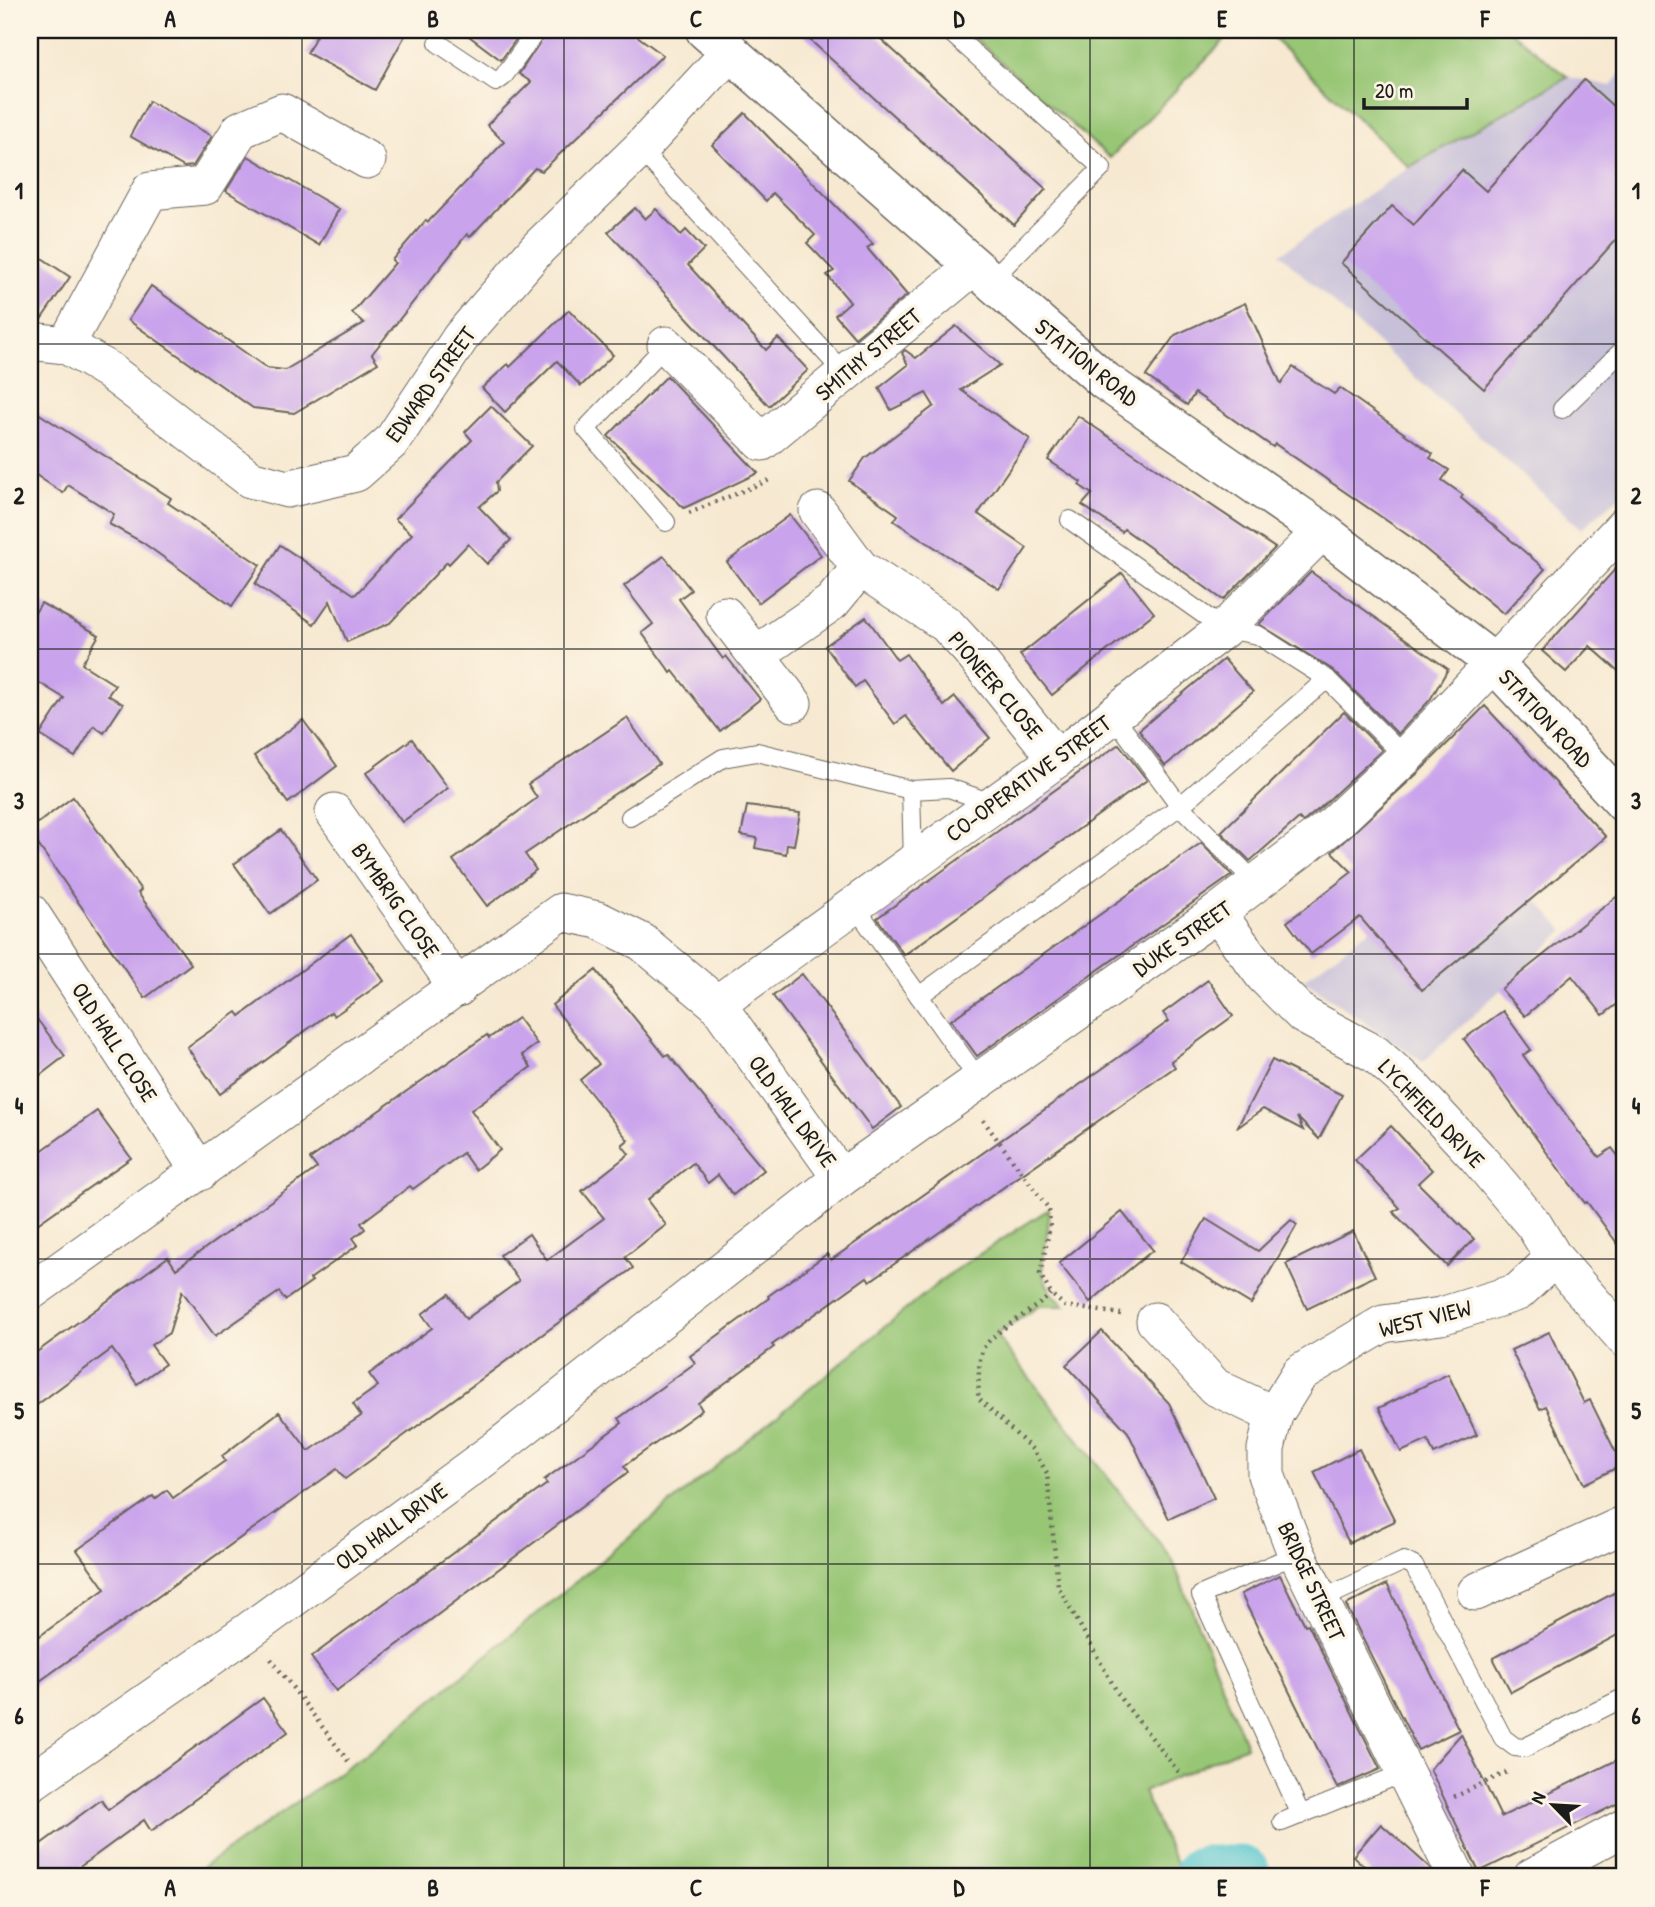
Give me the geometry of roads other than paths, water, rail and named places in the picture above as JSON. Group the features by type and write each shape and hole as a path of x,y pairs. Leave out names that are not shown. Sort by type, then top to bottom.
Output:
{"main road":[{"name":"STATION ROAD","path":"718,41 1105,381 1322,531 1494,663 1625,804"}],"street":[{"name":"EDWARD STREET","path":"30,341 66,345 107,370 250,479 286,489 356,473 392,441 461,337 539,247 640,149 718,41"},
{"path":"66,345 150,191 205,187 240,130 282,112 366,160"},
{"name":"SMITHY STREET","path":"666,345 762,442 844,373 982,273"},
{"name":"PIONEER CLOSE","path":"818,511 860,568 946,624 1057,759"},
{"name":"STATION ROAD","path":"1494,663 1625,525"},
{"name":"CO-OPERATIVE STREET","path":"717,1004 1057,759 1224,629 1322,531"},
{"path":"757,654 832,602 860,568"},
{"path":"725,615 793,703"},
{"name":"DUKE STREET","path":"841,1178 1217,913 1334,824 1405,757 1494,663"},
{"name":"BYMBRIG CLOSE","path":"334,812 458,988"},
{"name":"OLD HALL CLOSE","path":"30,912 200,1172"},
{"name":"OLD HALL DRIVE","path":"30,1292 561,912 598,920 642,942 717,1004 841,1178 495,1450 250,1630 30,1783"},
{"name":"LYCHFIELD DRIVE","path":"1217,913 1264,976 1303,1015 1375,1054 1411,1086 1534,1225 1554,1258 1625,1339"},
{"name":"WEST VIEW","path":"1273,1415 1300,1373 1352,1341 1383,1324 1441,1316 1518,1292 1554,1258"},
{"path":"1155,1321 1215,1387 1273,1415"},
{"name":"BRIDGE STREET","path":"1273,1415 1266,1449 1266,1475 1297,1554 1457,1877"},
{"path":"1476,1592 1625,1524"},
{"path":"1532,1877 1625,1828"}],"lane":[{"path":"438,43 496,82 503,77 537,30"},
{"path":"948,30 1102,168 982,273"},
{"path":"640,149 844,373"},
{"path":"666,345 586,429 666,522"},
{"path":"1562,410 1625,348"},
{"path":"1070,520 1224,629 1258,635 1327,679 1405,757"},
{"path":"919,996 1180,806 1327,679"},
{"path":"1113,715 1180,806 1257,884"},
{"path":"631,817 723,758 757,752 911,790 949,788 994,804"},
{"path":"911,790 913,862"},
{"path":"854,905 919,996 970,1086"},
{"path":"1297,1554 1200,1595 1301,1815"},
{"path":"1320,1600 1404,1561 1414,1566 1503,1738 1515,1746 1524,1748 1625,1697"},
{"path":"1282,1822 1406,1773"}],"waterway":[{"path":"1204,1877 1240,1877"}]}
